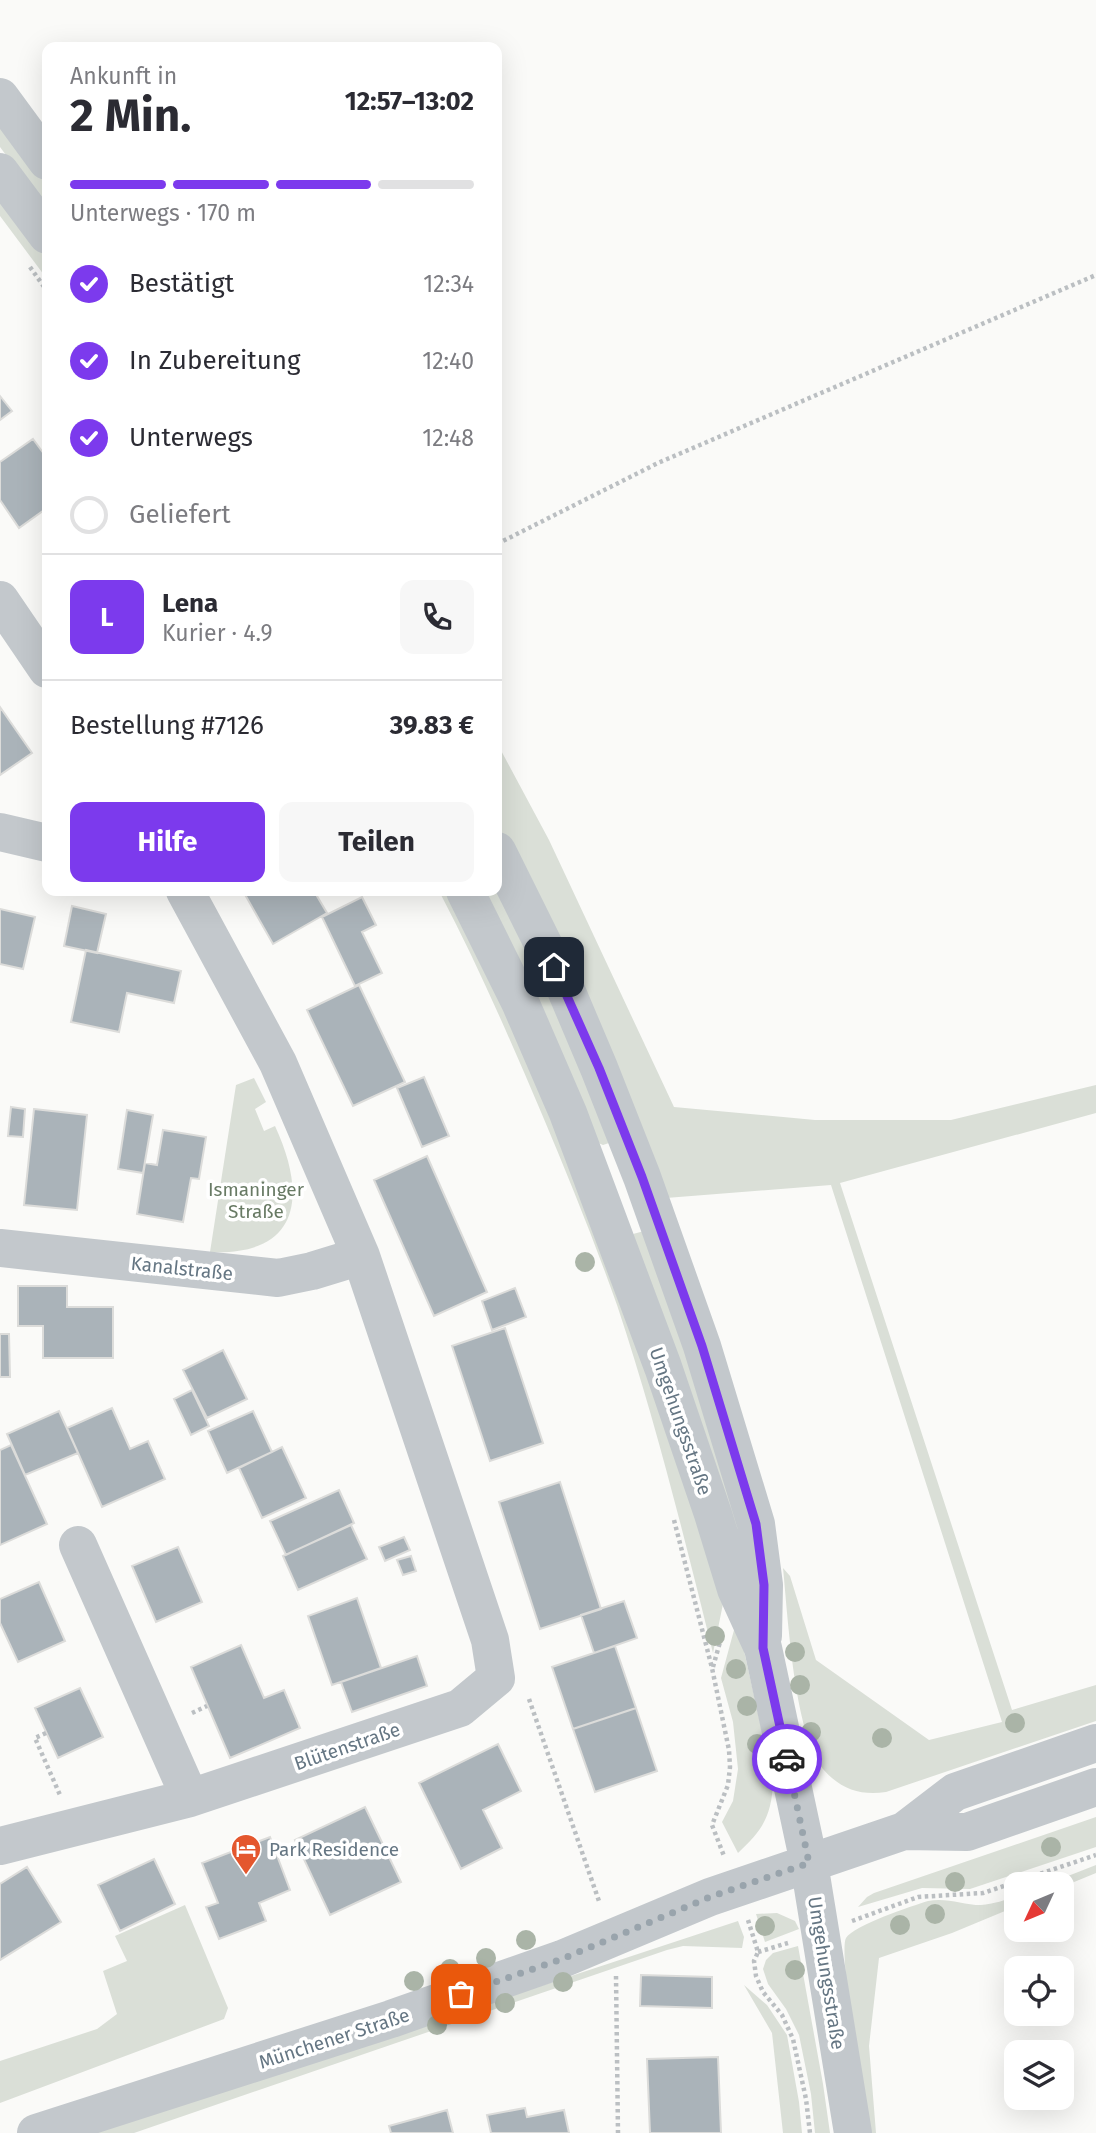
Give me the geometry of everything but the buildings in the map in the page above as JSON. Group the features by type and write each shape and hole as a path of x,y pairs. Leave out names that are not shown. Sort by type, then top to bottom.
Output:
{"street":[{"path":"0,97 42,153"},
{"path":"0,172 42,228"},
{"path":"0,600 42,662"},
{"path":"0,832 42,842"},
{"name":"Umgehungsstraße","path":"502,861 566,990 642,1177 702,1346 756,1524 764,1585 763,1648"},
{"path":"188,896 278,1063 361,1256"},
{"name":"Umgehungsstraße","path":"467,896 520,1002 568,1113 663,1367 736,1589 763,1648 809,1863 853,2133"},
{"path":"598,1193 642,1177"},
{"name":"Kanalstraße","path":"0,1248 278,1278 361,1256"},
{"name":"Blütenstraße","path":"0,1846 190,1798 460,1708 496,1678 490,1640 361,1256"},
{"path":"78,1545 190,1798"},
{"name":"Münchener Straße","path":"36,2133 390,2019 542,1966 710,1897 904,1831 955,1792 1096,1743"},
{"name":"Münchener Straße","path":"904,1831 967,1832 1096,1787"}],"path":[{"path":"502,541 658,463 1096,275"},
{"path":"712,1668 725,1720 730,1767 728,1785 712,1825"},
{"path":"529,1699 612,1938"},
{"path":"46,1733 35,1738 74,1828"},
{"path":"810,2133 806,2099 793,2039 782,2015 763,1992 756,1976 754,1961 758,1952 918,1896 983,1893 1096,1856"},
{"path":"616,1976 618,2133"}],"green space":[{"path":"0,119 42,175 42,203 0,147"},
{"path":"0,191 42,246 42,272 0,216"},
{"path":"502,752 549,840 674,1107 815,1120 951,1120 1096,1085 1096,1113 840,1183 1012,1710 1096,1685 1096,1721 886,1792 852,1790 836,1782 823,1769 813,1752 799,1703 783,1568 790,1576 816,1660 929,1740 1002,1722 831,1185 666,1198 529,884 502,836"},
{"path":"442,896 457,896 524,1039 726,1589 713,1653 656,1434 617,1305 529,1084 480,973"},
{"path":"483,896 500,896 558,1011 609,1143 603,1145 596,1142"},
{"name":"Ismaninger Straße","path":"254,1078 266,1102 255,1109 264,1131 275,1126 285,1151 291,1175 289,1216 279,1232 263,1244 240,1251 210,1252 236,1085"},
{"path":"648,1230 744,1525 735,1541 633,1234"},
{"path":"737,1619 773,1781 768,1813 754,1837 738,1853 722,1822 733,1801 738,1769 733,1722 721,1678"},
{"path":"1096,1817 1096,1847 1021,1872 1004,1872 1004,1878 970,1889 922,1888 858,1907 874,1893"},
{"path":"1096,1865 1096,1873 1074,1882 1074,1874"},
{"path":"1004,1900 1004,1911 879,1958 869,2046 876,2133 868,2133 848,1999 844,1949 846,1938 871,1922 928,1901 981,1905"},
{"path":"185,1905 228,2008 224,2019 0,2103 0,2061 97,2029 117,2014 103,1971 127,1961 115,1936"},
{"path":"777,1913 795,1921 799,1929 765,1942 756,1914"},
{"path":"738,1921 744,1937 742,1948 683,1946 667,1950 134,2133 94,2133"},
{"path":"798,1946 830,2133 815,2133 811,2094 799,2035 786,2009 768,1984 763,1969 766,1960 773,1953"},
{"path":"744,1985 767,2005 787,2035 802,2133 783,2133 772,2033"}],"way so far":[{"path":"461,1994 562,1959 710,1897 809,1863 787,1759"}],"place":[{"name":"Park Residence","path":"246,1876"}],"route":[{"path":"554,967 599,1068 642,1177 702,1346 756,1524 764,1585 763,1648 787,1759"}]}
